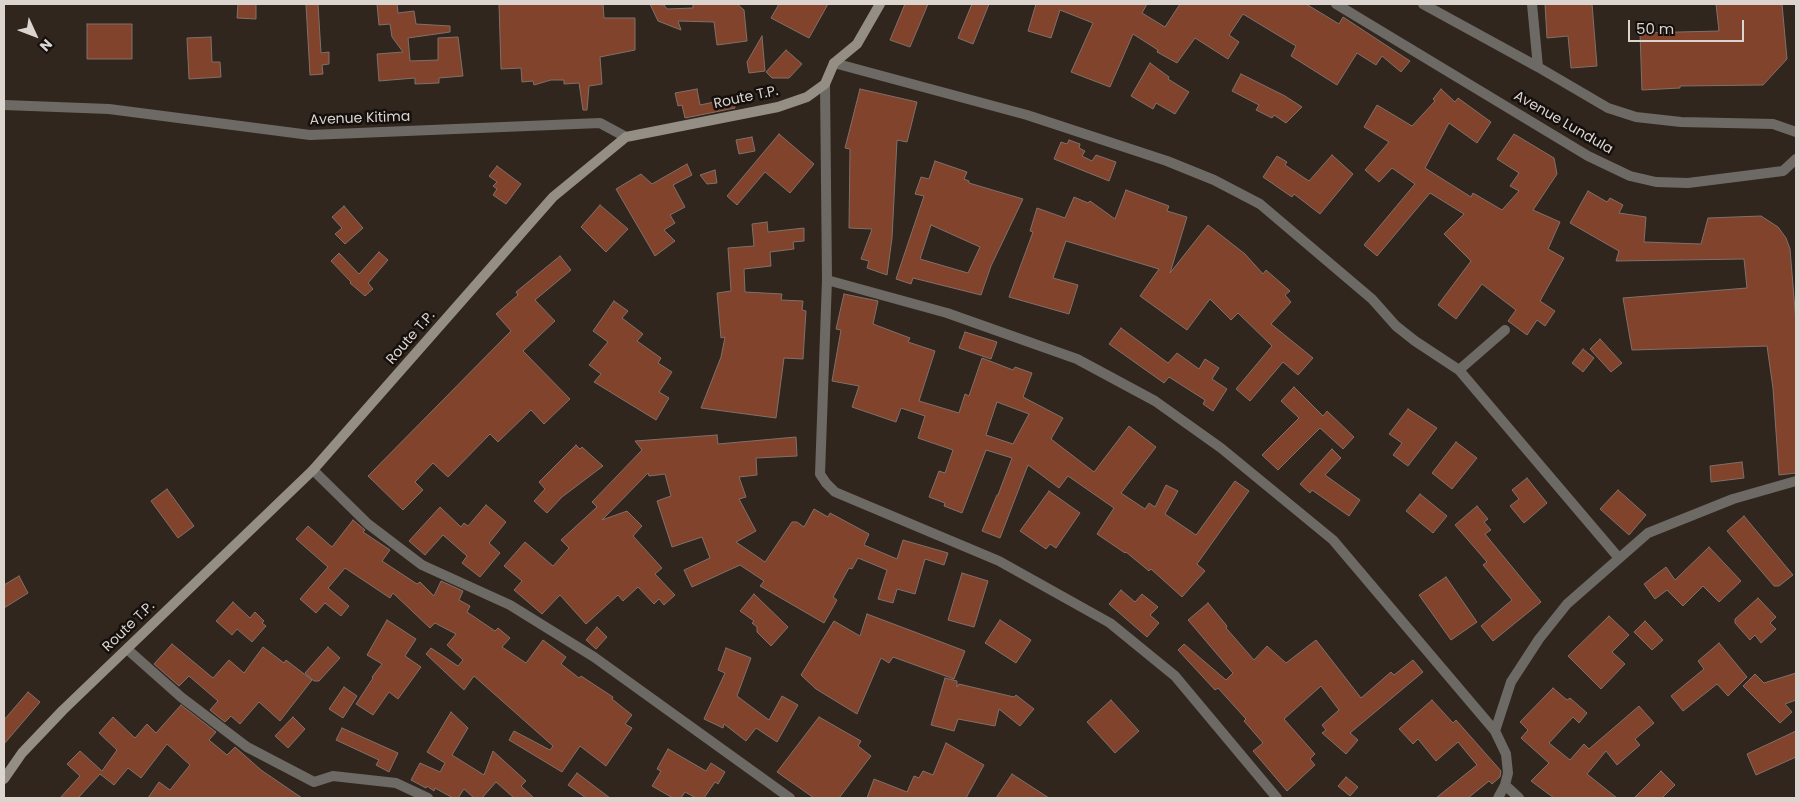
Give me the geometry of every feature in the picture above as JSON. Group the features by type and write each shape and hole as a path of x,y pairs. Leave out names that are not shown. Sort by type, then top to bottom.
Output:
{"street":[{"path":"880,4 857,44 834,63 825,84 827,280 820,474 826,483 844,495 1000,560 1110,623 1174,676 1277,798"},
{"name":"Avenue Lundula","path":"1336,4 1588,156 1630,176 1656,182 1688,183 1783,171 1796,159"},
{"path":"1423,4 1608,108 1636,117 1681,122 1773,124 1796,132"},
{"path":"1532,4 1538,67"},
{"path":"834,63 1027,115 1168,161 1214,180 1260,204 1372,299 1403,331 1459,370 1618,557"},
{"name":"Route T.P.","path":"4,779 22,752 313,470 553,197 626,137 778,107 808,97 825,84"},
{"name":"Avenue Kitima","path":"4,104 109,109 310,135 600,122 626,137"},
{"path":"827,280 946,313 1077,359 1155,401 1220,448 1334,540 1495,731 1506,754 1508,772 1505,785 1498,798"},
{"path":"1459,370 1505,330"},
{"path":"313,470 368,524 422,565 510,605 594,657 790,798"},
{"path":"1495,731 1511,682 1540,639 1568,604 1618,557 1648,533 1733,499 1796,481"},
{"path":"127,649 181,698 247,747 314,782 333,776 396,783 428,798"},
{"path":"1505,785 1519,798"}],"building":[{"path":"238,4 256,4 256,19 237,18"},
{"path":"306,4 318,4 321,53 329,52 329,64 322,65 323,74 310,75"},
{"path":"377,4 397,4 398,13 414,11 416,24 450,26 450,32 408,38 410,61 438,60 438,38 458,37 463,76 439,78 439,83 415,84 415,78 379,81 377,54 403,52 392,37 390,24 379,25"},
{"path":"499,4 603,4 604,18 635,18 635,50 600,57 602,84 589,86 587,110 583,110 579,83 564,84 564,80 551,80 534,85 533,81 522,82 521,68 501,69"},
{"path":"650,4 664,5 667,9 693,8 693,4 737,4 744,10 747,41 717,45 714,22 678,21 681,30 658,21"},
{"path":"779,4 828,4 809,38 771,18"},
{"path":"905,4 928,4 910,47 890,40"},
{"path":"972,4 989,4 973,44 958,38"},
{"path":"1036,4 1147,4 1142,13 1165,27 1180,4 1306,4 1339,24 1343,17 1410,61 1401,72 1382,56 1376,65 1357,53 1337,85 1291,56 1296,46 1243,14 1229,35 1239,42 1228,59 1195,38 1177,63 1157,52 1158,50 1133,34 1110,87 1071,72 1093,23 1060,10 1051,38 1028,31"},
{"path":"1545,4 1592,4 1597,66 1571,68 1568,36 1547,38"},
{"path":"1716,4 1782,4 1787,59 1763,85 1680,86 1680,88 1642,90 1640,33 1719,31"},
{"path":"87,24 132,24 132,59 87,59"},
{"path":"762,36 765,71 749,73 747,62"},
{"path":"211,37 212,62 220,62 221,77 189,79 187,38"},
{"path":"786,50 802,64 789,78 772,78 766,72"},
{"path":"1150,63 1169,77 1168,79 1189,92 1175,114 1156,103 1153,109 1131,96"},
{"path":"1241,74 1285,96 1302,107 1286,123 1274,115 1272,118 1256,110 1259,105 1232,91"},
{"path":"697,89 700,105 733,98 735,108 685,118 682,105 678,106 675,93"},
{"path":"860,89 917,102 907,142 897,140 892,238 887,275 867,268 869,261 861,259 872,229 849,228 850,149 845,148"},
{"path":"1441,89 1455,102 1458,98 1491,122 1477,143 1449,123 1425,168 1471,197 1473,193 1502,210 1519,191 1510,186 1519,173 1497,159 1514,134 1554,158 1557,174 1533,210 1560,222 1548,249 1564,258 1540,301 1555,311 1545,326 1537,320 1527,335 1508,321 1516,310 1482,284 1456,319 1438,305 1471,261 1444,234 1464,214 1430,193 1377,256 1364,245 1415,184 1392,168 1379,182 1365,170 1389,142 1364,127 1377,105 1412,126 1435,101 1433,99"},
{"path":"779,134 814,164 790,193 765,172 737,205 727,196"},
{"path":"752,137 755,151 739,154 736,140"},
{"path":"1069,140 1080,144 1079,148 1085,151 1082,156 1092,161 1096,155 1116,162 1109,181 1054,159 1061,142 1067,144"},
{"path":"1332,155 1353,174 1320,214 1294,194 1292,197 1263,177 1277,156 1287,162 1285,165 1309,181"},
{"path":"935,161 967,172 964,179 969,181 969,183 1023,199 991,266 981,295 913,278 911,284 896,279 924,196 915,194 921,177 929,179","holes":["931,225 980,247 968,273 920,259"]},
{"path":"687,164 692,175 673,185 685,207 670,215 675,223 664,230 675,241 655,256 616,189 641,174 652,184"},
{"path":"497,166 521,184 506,204 493,195 497,189 493,186 497,182 489,176"},
{"path":"715,170 717,183 707,184 700,175"},
{"path":"1126,190 1169,206 1167,211 1187,217 1170,273 1208,225 1245,254 1263,274 1266,270 1290,291 1285,295 1291,302 1271,324 1313,358 1298,375 1283,362 1250,401 1236,389 1272,346 1238,313 1231,320 1210,299 1187,330 1140,296 1159,269 1066,241 1053,278 1078,285 1069,314 1009,297 1033,232 1030,231 1037,208 1065,218 1074,197 1088,203 1090,201 1115,219"},
{"path":"1588,191 1607,202 1610,198 1623,205 1619,213 1646,217 1644,242 1701,244 1708,218 1761,216 1778,227 1786,238 1790,249 1796,322 1796,473 1779,475 1773,388 1767,346 1632,350 1623,298 1747,288 1744,259 1616,261 1619,251 1570,223"},
{"path":"600,205 628,229 606,252 581,227"},
{"path":"344,206 363,228 345,244 335,234 342,228 332,217"},
{"path":"767,222 768,232 804,228 804,241 793,242 794,249 770,252 771,266 744,269 745,292 782,294 781,300 803,301 802,310 806,311 803,359 784,358 776,418 701,408 721,357 725,337 721,338 717,293 731,291 728,248 754,246 752,224"},
{"path":"379,252 388,260 368,283 373,289 365,296 350,283 331,261 339,253 359,274"},
{"path":"560,256 571,270 535,300 555,321 523,351 570,399 544,424 531,410 498,442 490,434 448,477 433,463 415,482 423,490 403,510 368,476 511,331 496,314 518,295 516,292"},
{"path":"844,294 878,301 873,324 910,338 908,342 935,351 919,401 959,413 965,394 969,396 982,358 1013,370 1015,367 1032,373 1023,397 1063,418 1051,439 1094,472 1129,426 1156,447 1121,493 1145,509 1149,503 1155,507 1166,485 1178,491 1165,514 1196,535 1235,481 1249,491 1197,564 1205,571 1182,597 1151,569 1149,571 1126,552 1097,534 1114,508 1068,476 1059,488 1028,465 1000,538 982,531 1012,458 986,450 962,513 944,506 945,503 929,497 939,471 945,473 953,450 918,438 925,416 901,408 896,422 852,407 859,386 832,381 841,330 836,329","holes":["997,402 1029,414 1013,444 986,435"]},
{"path":"614,301 628,311 622,318 643,334 637,341 661,358 658,363 672,372 659,392 669,398 656,420 594,382 601,374 589,365 608,342 593,331"},
{"path":"1121,328 1168,363 1177,353 1199,369 1205,359 1219,368 1212,379 1227,389 1213,411 1203,404 1205,400 1169,377 1164,383 1109,344"},
{"path":"965,332 997,342 991,359 959,348"},
{"path":"1600,339 1622,363 1611,372 1590,349"},
{"path":"1583,349 1594,358 1583,372 1572,363"},
{"path":"1294,387 1323,416 1327,411 1354,437 1343,449 1320,428 1278,470 1262,455 1299,418 1281,401"},
{"path":"1408,409 1437,428 1408,466 1393,455 1402,443 1389,434"},
{"path":"717,435 718,444 796,437 797,456 756,458 757,475 739,477 746,497 739,499 756,531 736,542 765,562 792,522 797,522 804,527 814,509 828,517 830,513 869,534 864,545 897,559 903,540 948,553 944,565 925,559 915,594 897,589 893,603 878,599 887,570 858,558 852,569 849,568 833,597 837,600 824,623 760,586 764,581 740,565 692,587 684,570 710,558 702,537 672,547 657,501 671,496 665,474 649,476 648,473 602,520 627,511 642,526 633,536 662,568 655,574 675,595 664,605 659,599 654,604 638,587 623,601 618,595 586,624 560,595 542,614 514,590 522,581 504,566 525,542 553,566 569,548 561,540 597,507 592,502 642,450 635,441"},
{"path":"1456,442 1477,458 1452,489 1432,473"},
{"path":"576,445 580,449 582,447 603,466 562,497 547,513 534,501 545,489 539,482"},
{"path":"1332,449 1341,458 1325,475 1360,500 1349,516 1312,490 1310,493 1300,484"},
{"path":"1742,462 1744,478 1711,482 1710,466"},
{"path":"1527,478 1547,503 1524,523 1510,506 1519,499 1512,490"},
{"path":"167,489 194,526 178,538 151,501"},
{"path":"1618,490 1646,515 1629,535 1600,509"},
{"path":"1049,491 1080,513 1056,548 1050,544 1046,549 1020,531"},
{"path":"1420,494 1447,516 1433,533 1406,511"},
{"path":"486,505 506,522 489,543 500,553 480,577 462,563 467,556 443,535 425,555 409,541 440,507 461,527 464,523 468,526"},
{"path":"1477,506 1488,519 1484,522 1491,530 1485,534 1541,602 1493,641 1481,626 1512,600 1483,565 1487,562 1455,525"},
{"path":"1744,516 1793,575 1779,586 1774,586 1727,531"},
{"path":"353,520 365,530 363,532 390,550 382,561 417,584 420,582 434,596 441,581 463,591 459,600 470,606 467,612 495,631 498,628 510,638 502,647 526,663 543,640 566,657 561,664 579,678 581,676 613,697 612,699 632,715 625,724 632,728 606,766 580,746 562,772 509,740 514,731 550,750 553,746 474,676 464,690 426,654 431,648 458,666 463,660 447,645 456,634 435,623 430,628 393,593 390,598 345,568 328,588 349,606 341,616 325,603 316,613 300,599 328,567 296,539 308,526 332,547"},
{"path":"1709,547 1741,581 1719,602 1703,586 1683,606 1667,590 1655,599 1644,584 1666,567 1675,580"},
{"path":"962,573 988,581 974,627 948,620"},
{"path":"19,576 28,593 4,608 4,585"},
{"path":"1446,577 1477,622 1451,640 1419,595"},
{"path":"1121,590 1135,602 1142,594 1158,607 1150,615 1159,623 1147,637 1109,604"},
{"path":"754,594 788,627 771,646 757,632 757,627 752,623 754,621 740,611"},
{"path":"1758,598 1776,617 1770,623 1776,629 1761,643 1755,635 1750,640 1735,623 1735,619"},
{"path":"233,602 250,618 255,612 264,621 262,623 266,626 252,642 237,629 232,635 216,621"},
{"path":"1208,603 1227,626 1226,628 1254,660 1267,646 1286,663 1316,640 1361,698 1391,672 1394,675 1413,660 1423,672 1350,733 1358,740 1346,754 1322,733 1326,730 1322,725 1339,710 1321,686 1284,719 1315,754 1310,759 1315,765 1287,791 1253,751 1263,743 1244,721 1246,719 1218,688 1215,690 1178,650 1184,644 1226,680 1233,673 1188,620"},
{"path":"867,614 965,651 954,679 893,657 889,663 881,658 857,714 816,689 801,675 834,621 860,636"},
{"path":"1609,616 1629,635 1612,652 1625,664 1601,689 1568,656"},
{"path":"387,620 416,639 405,656 421,667 398,699 389,692 373,715 356,704 382,664 367,655"},
{"path":"1000,620 1031,640 1016,663 985,643"},
{"path":"1645,621 1663,640 1652,650 1634,632"},
{"path":"597,627 607,637 596,649 586,640"},
{"path":"1719,643 1747,677 1728,696 1717,684 1683,711 1671,696 1704,669 1698,661"},
{"path":"172,644 213,678 229,660 244,673 263,647 284,663 286,660 312,680 280,721 259,702 240,724 231,716 225,722 210,710 218,701 189,676 179,686 154,664"},
{"path":"328,647 340,658 319,681 314,681 305,673"},
{"path":"726,648 751,658 737,696 769,720 782,696 798,705 777,742 756,728 746,741 724,724 723,728 704,719 725,673 718,670"},
{"path":"1796,673 1796,700 1785,704 1792,712 1780,723 1743,686 1755,674 1764,683"},
{"path":"945,678 957,681 957,687 959,684 1014,697 1016,695 1034,709 1020,726 999,709 995,726 958,719 954,731 931,725"},
{"path":"344,687 357,696 343,718 329,709"},
{"path":"1553,688 1567,700 1570,698 1587,713 1579,723 1573,717 1549,743 1570,760 1584,744 1589,749 1639,706 1654,723 1635,739 1640,745 1617,765 1606,751 1587,774 1617,798 1554,798 1531,781 1549,763 1521,738 1528,730 1520,722"},
{"path":"28,692 40,702 4,744 4,720"},
{"path":"1111,700 1139,731 1115,753 1087,722"},
{"path":"1432,700 1453,723 1456,720 1501,771 1500,777 1492,784 1489,781 1468,798 1436,798 1477,765 1458,742 1436,761 1418,739 1413,744 1399,729"},
{"path":"181,705 216,732 209,740 227,755 235,747 261,770 302,798 148,798 159,782 170,790 190,765 167,744 141,778 128,768 114,785 100,774 78,798 60,798 80,776 67,764 80,751 102,771 117,750 99,733 113,717 135,738 147,724 156,733"},
{"path":"451,712 468,728 452,755 484,775 493,751 526,781 521,786 534,798 514,798 496,782 482,798 474,798 464,789 458,798 453,798 435,788 434,791 411,780 420,763 440,772 445,763 427,752"},
{"path":"293,717 305,729 288,748 275,736"},
{"path":"819,717 861,741 858,746 871,756 839,798 814,798 777,772"},
{"path":"342,728 398,753 389,772 376,765 379,760 336,740"},
{"path":"1796,731 1796,757 1756,775 1747,754"},
{"path":"946,743 984,765 966,798 867,798 874,779 907,792 914,776 919,778 923,771 933,775"},
{"path":"668,749 706,771 711,763 725,772 718,784 715,782 704,798 696,798 685,792 681,798 673,798 652,786 661,771 657,769"},
{"path":"1661,771 1675,785 1662,798 1634,798"},
{"path":"577,773 610,798 586,798 568,785"},
{"path":"1012,774 1049,798 996,798"},
{"path":"1346,777 1358,787 1350,796 1338,786"}]}
